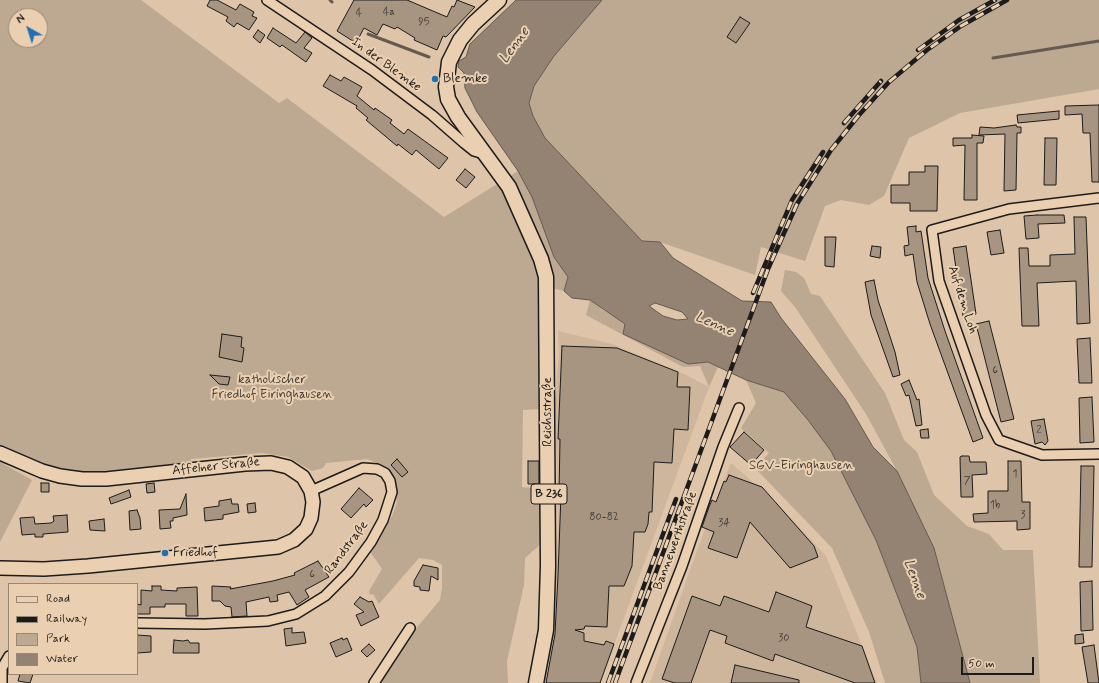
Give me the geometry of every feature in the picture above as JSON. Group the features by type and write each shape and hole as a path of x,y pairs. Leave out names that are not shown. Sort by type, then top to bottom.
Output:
{"main road":[{"name":"B 236","path":"486,154 458,117 447,92 446,80 449,62 460,40 473,24 499,0"},
{"name":"Reichsstraße","path":"486,154 509,187 522,214 546,278 548,566 546,630 536,683"},
{"name":"Affelner Straße","path":"0,453 42,471 60,476 82,479 106,479 245,464 271,463 297,471 306,480 312,491"},
{"path":"0,568 44,569 88,566 278,547 294,540 306,529 313,510 312,491"}],"street":[{"name":"In der Blemke","path":"267,0 372,70 432,115 474,151 481,154 486,154"},
{"name":"Auf dem Loh","path":"1099,198 1009,209 932,230 941,287 991,426 999,440 1042,455 1099,454"},
{"name":"Bannewerthstraße","path":"636,683 682,566 739,408"},
{"name":"Randstraße","path":"138,623 205,624 268,621 296,614 325,596 349,572 371,542 383,520 392,492 390,481 384,473 377,469 363,468 312,491"},
{"path":"374,683 410,628"},
{"path":"2,683 2,668 8,658"}],"shaded area":[{"path":"558,331 612,344 684,374 709,387 600,683 543,683 554,631 558,520 555,403 559,353"},
{"path":"731,463 778,504 826,556 877,683 650,683 700,542"}],"green space":[{"name":"katholischer Friedhof Eiringhausen","path":"0,0 141,0 279,103 287,98 444,217 518,171 532,197 554,257 568,277 564,291 540,285 540,409 523,410 522,487 541,489 541,544 525,558 524,585 507,661 508,683 377,683 413,632 440,600 442,588 442,565 433,560 419,558 379,604 373,594 370,595 369,591 382,569 371,553 392,516 397,503 395,487 390,473 384,466 367,459 326,463 323,468 312,471 288,457 262,453 191,459 190,465 103,475 57,471 0,449"},
{"path":"602,0 1099,0 1099,89 960,113 909,138 884,196 869,205 841,200 825,206 805,261 761,247 755,275 660,242 642,241 545,138 533,116 529,103 534,86 554,56"},
{"path":"785,270 796,272 804,278 811,294 820,296 885,393 904,440 917,452 934,495 967,526 989,534 1003,550 1033,550 1040,683 970,683 934,548 897,471 866,414 795,307 781,291"},
{"path":"590,300 603,310 688,364 708,362 718,367 709,387 700,366 683,367 586,315"},
{"name":"SGV-Eiringhausen","path":"746,380 784,392 831,450 876,540 917,647 921,683 885,683 869,632 832,548 755,468 769,453 741,428 756,403"},
{"path":"0,462 32,480 0,542"}],"water":[{"name":"Lenne","path":"516,0 602,0 554,56 534,86 529,103 533,116 545,138 642,241 660,242 673,258 742,301 771,302 781,318 845,399 873,447 897,471 934,548 970,683 921,683 917,647 876,540 831,451 808,420 784,392 746,380 708,362 688,364 623,334 625,324 590,300 572,298 564,291 568,277 554,257 532,197 518,171 477,112 465,88 464,73 458,67 459,61 466,57 470,44","holes":["655,303 682,312 688,319 677,320 663,316 649,306"]}],"building":[{"path":"210,0 217,0 236,10 240,4 254,12 252,16 257,18 249,30 237,23 234,27 226,21 228,17 207,6"},
{"path":"354,0 407,0 447,17 452,6 454,7 457,0 475,7 446,37 443,36 437,50 414,40 415,38 397,27 395,29 383,24 377,35 364,28 356,43 337,31"},
{"path":"740,17 750,23 736,43 727,37"},
{"path":"273,28 296,43 305,32 312,38 304,48 312,53 306,62 282,45 280,47 267,38"},
{"path":"258,30 265,35 260,43 253,37"},
{"path":"330,75 341,81 344,77 362,87 357,96 374,110 375,108 392,120 390,123 404,134 408,129 448,158 439,169 416,150 412,155 398,144 397,146 366,120 368,118 356,108 357,106 323,86"},
{"path":"1099,105 1099,182 1092,182 1090,133 1083,133 1082,114 1065,115 1065,106"},
{"path":"1059,111 1059,119 1018,123 1017,115"},
{"path":"1016,125 1017,127 1021,127 1021,133 1017,133 1016,190 1004,191 1005,134 979,135 980,127 994,128"},
{"path":"972,135 984,136 983,143 977,143 977,200 964,200 965,145 953,146 953,138 972,138"},
{"path":"1045,138 1057,138 1056,185 1044,185"},
{"path":"925,166 938,166 937,211 910,211 910,203 891,203 891,185 909,185 909,172 925,172"},
{"path":"465,169 475,177 466,188 456,180"},
{"path":"1064,215 1065,223 1038,224 1039,238 1026,239 1024,216"},
{"path":"1074,217 1086,217 1090,323 1077,324 1076,281 1037,283 1039,326 1022,326 1019,248 1028,248 1029,266 1050,266 1050,255 1075,254"},
{"path":"916,226 916,232 921,231 928,278 983,438 973,442 930,324 917,282 913,254 905,256 904,246 909,245 907,227"},
{"path":"1000,230 1004,253 991,255 987,232"},
{"path":"825,237 836,237 834,267 825,266"},
{"path":"872,246 881,247 880,258 870,256"},
{"path":"966,246 976,314 963,316 953,248"},
{"path":"874,280 878,300 895,352 900,375 893,377 871,315 865,282"},
{"path":"989,321 1014,419 1001,422 976,324"},
{"path":"222,334 242,337 241,347 244,348 242,362 219,357"},
{"path":"1090,338 1092,383 1079,383 1077,339"},
{"path":"562,346 617,348 678,372 677,387 690,387 688,430 674,429 672,463 654,462 652,512 649,512 648,524 645,532 634,532 632,566 624,586 609,586 607,627 585,626 584,629 575,630 584,633 584,641 604,645 606,641 614,644 600,683 546,683 555,634 558,575 561,494 559,494 560,439 558,439"},
{"path":"210,375 230,377 228,385 219,384"},
{"path":"909,380 917,400 919,399 922,425 916,426 909,395 906,396 901,384"},
{"path":"1092,397 1094,442 1080,443 1079,398"},
{"path":"1044,419 1048,441 1045,445 1042,442 1035,444 1031,421"},
{"path":"928,429 929,438 921,438 920,430"},
{"path":"744,432 764,450 751,465 730,447"},
{"path":"969,456 970,462 986,462 987,474 972,475 973,497 961,497 960,457"},
{"path":"397,459 408,472 402,477 391,465"},
{"path":"528,461 539,461 539,484 528,484"},
{"path":"1008,461 1021,461 1022,502 1030,502 1030,529 1017,530 1017,521 974,522 973,514 988,513 988,491 1008,491"},
{"path":"1081,466 1094,466 1092,567 1079,567"},
{"path":"729,475 762,487 814,546 818,557 790,568 750,522 737,558 708,548 714,532 702,527 712,500 716,502 724,481 726,482"},
{"path":"41,483 49,483 49,492 41,492"},
{"path":"154,483 155,492 147,493 146,484"},
{"path":"359,488 373,500 366,507 364,504 351,518 341,509"},
{"path":"129,490 131,497 111,504 109,498"},
{"path":"186,494 187,515 173,518 173,521 170,521 171,528 160,529 159,510 180,509"},
{"path":"231,499 232,504 238,504 239,512 223,515 223,519 205,521 204,508 219,506 219,501"},
{"path":"255,503 256,512 248,513 247,504"},
{"path":"137,510 140,518 141,529 130,530 129,511"},
{"path":"67,515 68,532 43,534 43,537 35,537 35,534 22,535 20,518 34,517 35,524 51,523 54,521 53,516"},
{"path":"104,519 105,531 90,530 89,521"},
{"path":"318,561 329,577 305,590 309,597 297,605 289,592 277,595 278,601 270,602 269,597 246,602 247,616 232,617 231,607 225,606 220,601 212,601 212,586 231,587 230,589 273,581 295,575 294,573"},
{"path":"423,565 438,568 438,580 431,576 429,591 420,590 420,587 414,586 414,581"},
{"path":"1092,581 1093,630 1081,631 1080,582"},
{"path":"152,586 161,586 161,590 177,591 177,588 197,587 198,616 186,616 186,604 165,604 165,607 150,607 150,614 138,614 138,604 141,605 141,590 152,591"},
{"path":"776,592 812,606 806,627 862,646 875,683 855,683 775,654 773,661 725,643 727,636 710,630 691,683 675,683 662,679 692,596 720,606 724,596 769,612"},
{"path":"360,597 369,602 372,601 379,617 361,626 356,615 364,612 354,604"},
{"path":"292,628 292,633 304,632 306,643 286,646 284,629"},
{"path":"1083,634 1084,643 1075,644 1075,635"},
{"path":"138,635 151,636 151,652 138,653"},
{"path":"342,638 343,640 347,638 352,650 336,657 330,643"},
{"path":"174,640 188,640 190,643 199,643 199,653 173,653"},
{"path":"369,644 375,650 367,657 361,651"},
{"path":"1094,645 1099,683 1088,683 1082,647"},
{"path":"735,665 799,680 799,683 731,683"},
{"path":"20,675 33,675 30,683 18,681"}],"waterway":[{"name":"Blemke","path":"368,34 429,57"},
{"path":"993,58 1099,41"}],"railway":[{"path":"918,50 959,20 995,0"},
{"path":"615,683 768,269 797,204 831,150 859,115 889,82 927,50 961,26 1007,0"},
{"path":"844,123 881,81"},
{"path":"753,293 792,200 823,152"},
{"path":"608,683 676,499"}],"place":[{"name":"Blemke","path":"435,79"},
{"name":"Friedhof","path":"165,553"}]}
